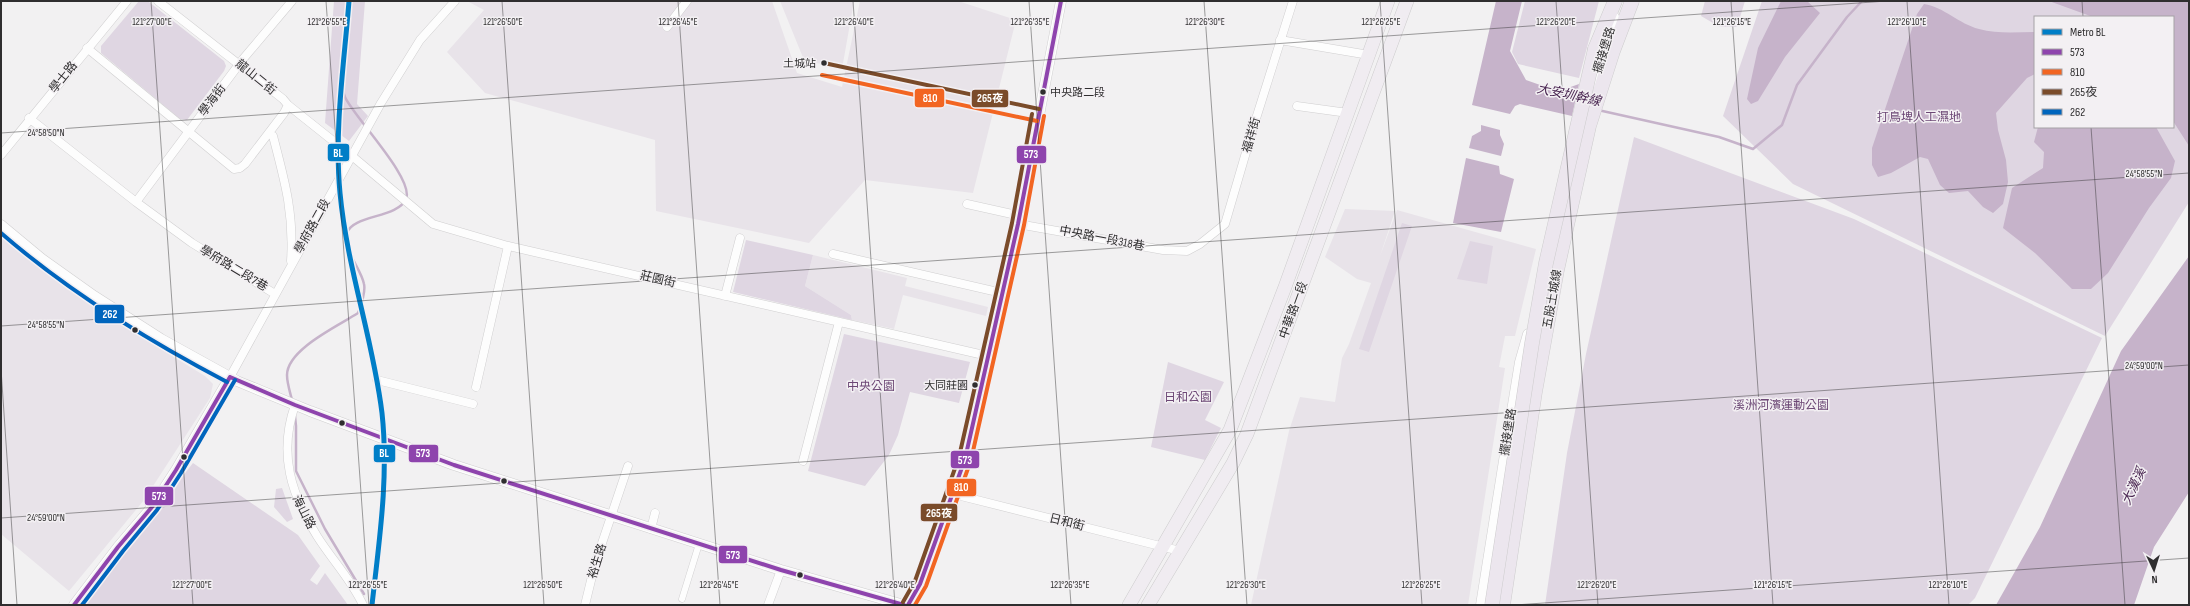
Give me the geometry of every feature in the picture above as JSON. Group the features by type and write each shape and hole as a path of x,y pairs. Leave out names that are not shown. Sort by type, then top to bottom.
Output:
{"highway":[{"name":"五股土城線","path":"1492,605 1532,343 1546,263 1594,49 1608,1"},
{"path":"1594,49 1615,1"},
{"path":"1613,51 1618,16 1622,1"},
{"name":"五股土城線","path":"1503,605 1535,392 1557,270 1589,126 1613,51 1632,1"}],"main road":[{"name":"中華路一段","path":"1129,605 1230,430 1388,1"},
{"name":"中華路一段","path":"1148,605 1233,463 1247,434 1407,1"}],"street":[{"name":"學士路","path":"1,155 29,118 127,1"},
{"name":"龍山二街","path":"158,1 283,99 288,105 352,156"},
{"name":"學海街","path":"136,202 239,65 292,1"},
{"name":"學府路二段","path":"230,377 291,264 420,40 455,1"},
{"path":"668,27 687,1"},
{"path":"908,605 920,584 965,459 1018,224 1061,1"},
{"name":"福祥街","path":"1187,251 1200,244 1226,224 1280,40 1293,1"},
{"name":"擺接堡路","path":"1496,605 1533,363 1552,264 1585,116 1619,1"},
{"path":"1280,40 1368,55"},
{"path":"87,48 234,169 240,168 284,113 288,105"},
{"path":"1297,106 1348,113"},
{"name":"學府路二段7巷","path":"29,118 112,184 192,243 275,294"},
{"path":"273,136 288,192 293,234 291,264"},
{"name":"莊園街","path":"352,156 433,224 508,246 988,356"},
{"path":"967,204 1012,214 1018,224"},
{"name":"中央路一段318巷","path":"1018,224 1163,250 1187,251"},
{"path":"1,225 42,259 94,296 161,339 230,377 295,405 454,465 780,570 904,605"},
{"path":"725,296 740,238"},
{"path":"476,387 508,246"},
{"path":"833,254 1002,293"},
{"name":"擺接堡路","path":"1481,605 1520,362 1532,320 1552,264"},
{"path":"803,461 839,322"},
{"path":"74,605 118,547 152,507 176,470 230,377"},
{"path":"377,380 473,404"},
{"name":"海山路","path":"295,405 288,434 287,461 292,488 317,536 355,588 363,605"},
{"name":"裕生路","path":"587,604 595,564 628,466"},
{"name":"日和街","path":"953,494 1180,551"},
{"path":"651,529 655,514"},
{"path":"682,600 699,544"},
{"path":"1488,558 1504,560"},
{"path":"768,605 780,570"}],"shaded area":[{"path":"467,1 772,1 797,73 842,87 860,1 958,1 1016,20 973,193 865,180 809,243 656,211 655,140 485,93 447,52 484,10"},
{"path":"780,1 854,1 842,69 804,60"},
{"path":"1345,209 1395,211 1380,256 1397,210 1536,249 1515,336 1505,336 1499,367 1505,368 1468,605 1251,605 1289,431 1300,397 1335,402 1342,358 1349,344 1371,283 1357,279 1325,257"},
{"path":"1,230 78,291 151,338 151,343 205,376 213,384 210,398 144,500 69,591 1,534"},
{"path":"813,255 907,278 905,286 988,307 986,316 903,295 894,329 852,320 851,315 805,286"}],"green space":[{"path":"139,1 149,2 224,61 226,66 224,71 187,120 180,119 101,53 101,46"},
{"path":"334,1 365,1 357,104 368,116 349,141 325,123"},
{"path":"1525,1 1599,1 1579,78 1518,64 1512,52"},
{"path":"1705,1 1745,1 1737,27 1720,27 1701,16"},
{"name":"打鳥埤人工濕地","path":"1762,1 2189,1 2189,202 2105,336 1793,184 1723,116"},
{"name":"溪洲河濱運動公園","path":"1634,137 1854,219 2102,338 1975,598 1968,605 1545,605 1567,453 1586,354"},
{"path":"1402,223 1412,226 1369,352 1359,349"},
{"path":"746,240 813,255 805,286 851,315 852,320 733,292"},
{"path":"1470,241 1493,246 1487,284 1457,279"},
{"name":"中央公園","path":"844,334 970,362 959,403 910,392 898,435 889,455 865,486 808,471"},
{"name":"日和公園","path":"1168,362 1224,382 1205,420 1221,428 1205,460 1151,447"},
{"path":"193,463 298,535 320,566 310,580 317,585 325,573 348,605 81,605"},
{"path":"282,488 293,519 287,522 274,507 276,489"}],"water":[{"name":"大安圳幹線","path":"1496,1 1522,1 1510,51 1526,80 1543,86 1565,89 1579,84 1572,116 1520,104 1515,106 1510,114 1472,105"},
{"path":"1781,1 1807,1 1820,13 1785,57 1758,101 1751,104 1747,99 1758,48"},
{"path":"2049,1 2188,1 2189,146 2174,123 2174,16 2090,16"},
{"path":"1924,4 1938,8 1972,27 1986,31 2034,32 2034,74 2027,78 1996,113 1998,130 2006,160 2008,182 2003,204 1993,213 1983,207 1968,191 1949,193 1940,185 1928,159 1920,157 1891,173 1878,177 1872,165 1872,148 1917,14"},
{"path":"1481,125 1500,130 1500,135 1504,144 1501,156 1469,148 1472,136 1481,131"},
{"path":"2038,128 2157,128 2175,161 2171,178 2149,208 2108,273 2091,289 2072,289 2035,253 2003,228 2012,188 2043,168 2044,152 2034,142"},
{"path":"1466,158 1499,166 1500,174 1514,179 1501,232 1453,223"},
{"name":"大漢溪","path":"2189,256 2189,492 2154,547 2134,605 1996,605 2040,527 2121,351"}],"waterway":[{"path":"292,400 287,375 289,365 305,347 358,313 362,303 364,284 350,253 346,240 347,233 351,227 357,223 394,210 406,199 406,190 401,177 393,163 350,106 342,87 342,63 351,12 351,1"},
{"name":"大安圳幹線","path":"1598,110 1719,137 1753,149 1782,125 1797,85 1847,17 1862,1"},
{"path":"295,416 296,471 325,529 364,594"}],"metro line":[{"name":"BL","path":"349,1 342,73 338,169 343,221 373,358 382,413 384,437 384,485 372,605"}],"transit line":[{"name":"573","path":"908,605 920,584 965,459 1018,224 1061,1"},
{"name":"265夜","path":"824,63 1039,109"},
{"name":"810","path":"822,75 1037,121"},
{"name":"265夜","path":"903,602 915,581 959,457 1012,223 1032,114"},
{"name":"810","path":"915,605 926,586 971,460 1024,225 1044,116"},
{"name":"262","path":"1,233 54,276 110,314 197,366 227,382"},
{"name":"573","path":"230,377 295,405 454,465 781,570 904,605"},
{"name":"573","path":"74,605 118,547 152,507 176,470 230,377"},
{"name":"262","path":"82,605 123,551 157,510 181,473 235,380"}],"place":[{"name":"土城站","path":"824,63"},
{"name":"中央路二段","path":"1043,92"},
{"name":"大同莊園","path":"975,385"}]}
